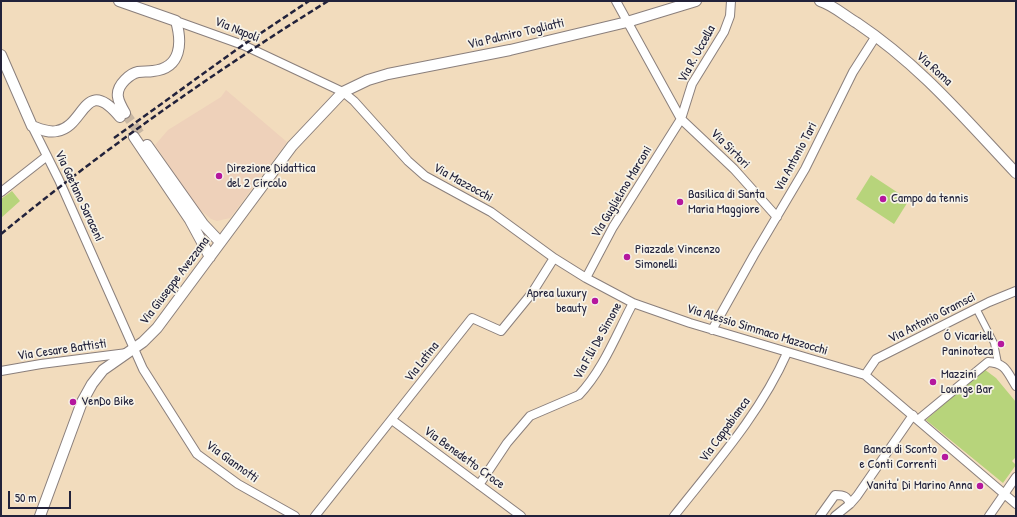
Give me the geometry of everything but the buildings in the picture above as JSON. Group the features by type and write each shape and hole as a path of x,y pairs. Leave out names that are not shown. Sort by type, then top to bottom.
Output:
{"street":[{"name":"Via Napoli","path":"119,1 243,45 343,92"},
{"name":"Via Sirtori","path":"616,1 681,119 734,169 777,217"},
{"name":"Via Palmiro Togliatti","path":"343,92 368,80 388,74 510,50 627,22 696,1"},
{"name":"Via R. Uccella","path":"681,119 692,84 724,32 730,16 732,1"},
{"name":"Via Roma","path":"825,2 876,36 946,97 1016,173"},
{"path":"32,126 48,131 57,131 70,124 82,109 94,100 100,100 107,103 122,115 117,90 127,77 136,73 161,70 175,59 180,43 176,21"},
{"name":"Via Antonio Tari","path":"712,330 808,163 853,72 876,36"},
{"name":"Via Gaetano Saraceni","path":"1,55 32,126 47,156 130,350"},
{"name":"Via Giuseppe Avezzana","path":"40,516 82,402 103,370 148,338 157,328 292,146 343,92"},
{"name":"Via Mazzocchi","path":"343,92 354,101 408,161 425,176 491,212 554,258 586,278"},
{"name":"Via Guglielmo Marconi","path":"586,278 613,227 681,119"},
{"path":"210,257 190,220 137,136 203,224 220,242"},
{"path":"1,192 47,156"},
{"name":"Via Latina","path":"315,516 472,318 501,331 532,293 554,258"},
{"name":"Via Alessio Simmaco Mazzocchi","path":"586,278 633,303 712,330 865,375 1016,504"},
{"name":"Via Antonio Gramsci","path":"865,375 876,359 976,308 1016,291"},
{"name":"Via F.lli De Simone","path":"479,485 507,443 530,416 579,395 585,389 602,362 633,303"},
{"path":"976,308 994,343 998,363"},
{"name":"Via Cesare Battisti","path":"1,371 130,350"},
{"name":"Via Giannotti","path":"130,350 197,454 238,484 295,516"},
{"name":"Via Cappabianca","path":"674,516 751,417 776,376 787,353"},
{"path":"835,516 850,504 916,417 988,362 998,363 1002,366 1016,386"},
{"name":"Via Benedetto Croce","path":"392,420 522,516"},
{"path":"989,516 1016,477"},
{"path":"820,516 835,495 842,495 847,498 850,504"}],"shaded area":[{"name":"Direzione Didattica del 2 Circolo","path":"226,90 287,142 230,218 217,221 211,219 197,207 155,145 168,130 221,97"}],"green space":[{"name":"Campo da tennis","path":"871,175 909,200 894,224 856,199"},
{"path":"12,191 20,201 1,218 1,199"},
{"path":"984,369 996,378 1016,402 1016,457 1012,461 1016,465 1003,483 926,420"}],"tunnel":[{"path":"125,113 140,134"}],"railway":[{"path":"114,138 243,45 309,1"},
{"path":"1,234 40,202 160,112 243,55 328,1"}],"place":[{"name":"Direzione Didattica del 2 Circolo","path":"219,176"},
{"name":"Campo da tennis","path":"883,199"},
{"name":"Basilica di Santa Maria Maggiore","path":"680,202"},
{"name":"Piazzale Vincenzo Simonelli","path":"627,257"},
{"name":"Aprea luxury beauty","path":"595,301"},
{"name":"Ó Vicariell Paninoteca","path":"1001,344"},
{"name":"Mazzini Lounge Bar","path":"933,382"},
{"name":"VenDo Bike","path":"73,402"},
{"name":"Banca di Sconto e Conti Correnti","path":"945,457"},
{"name":"Vanita' Di Marino Anna","path":"980,486"}]}
